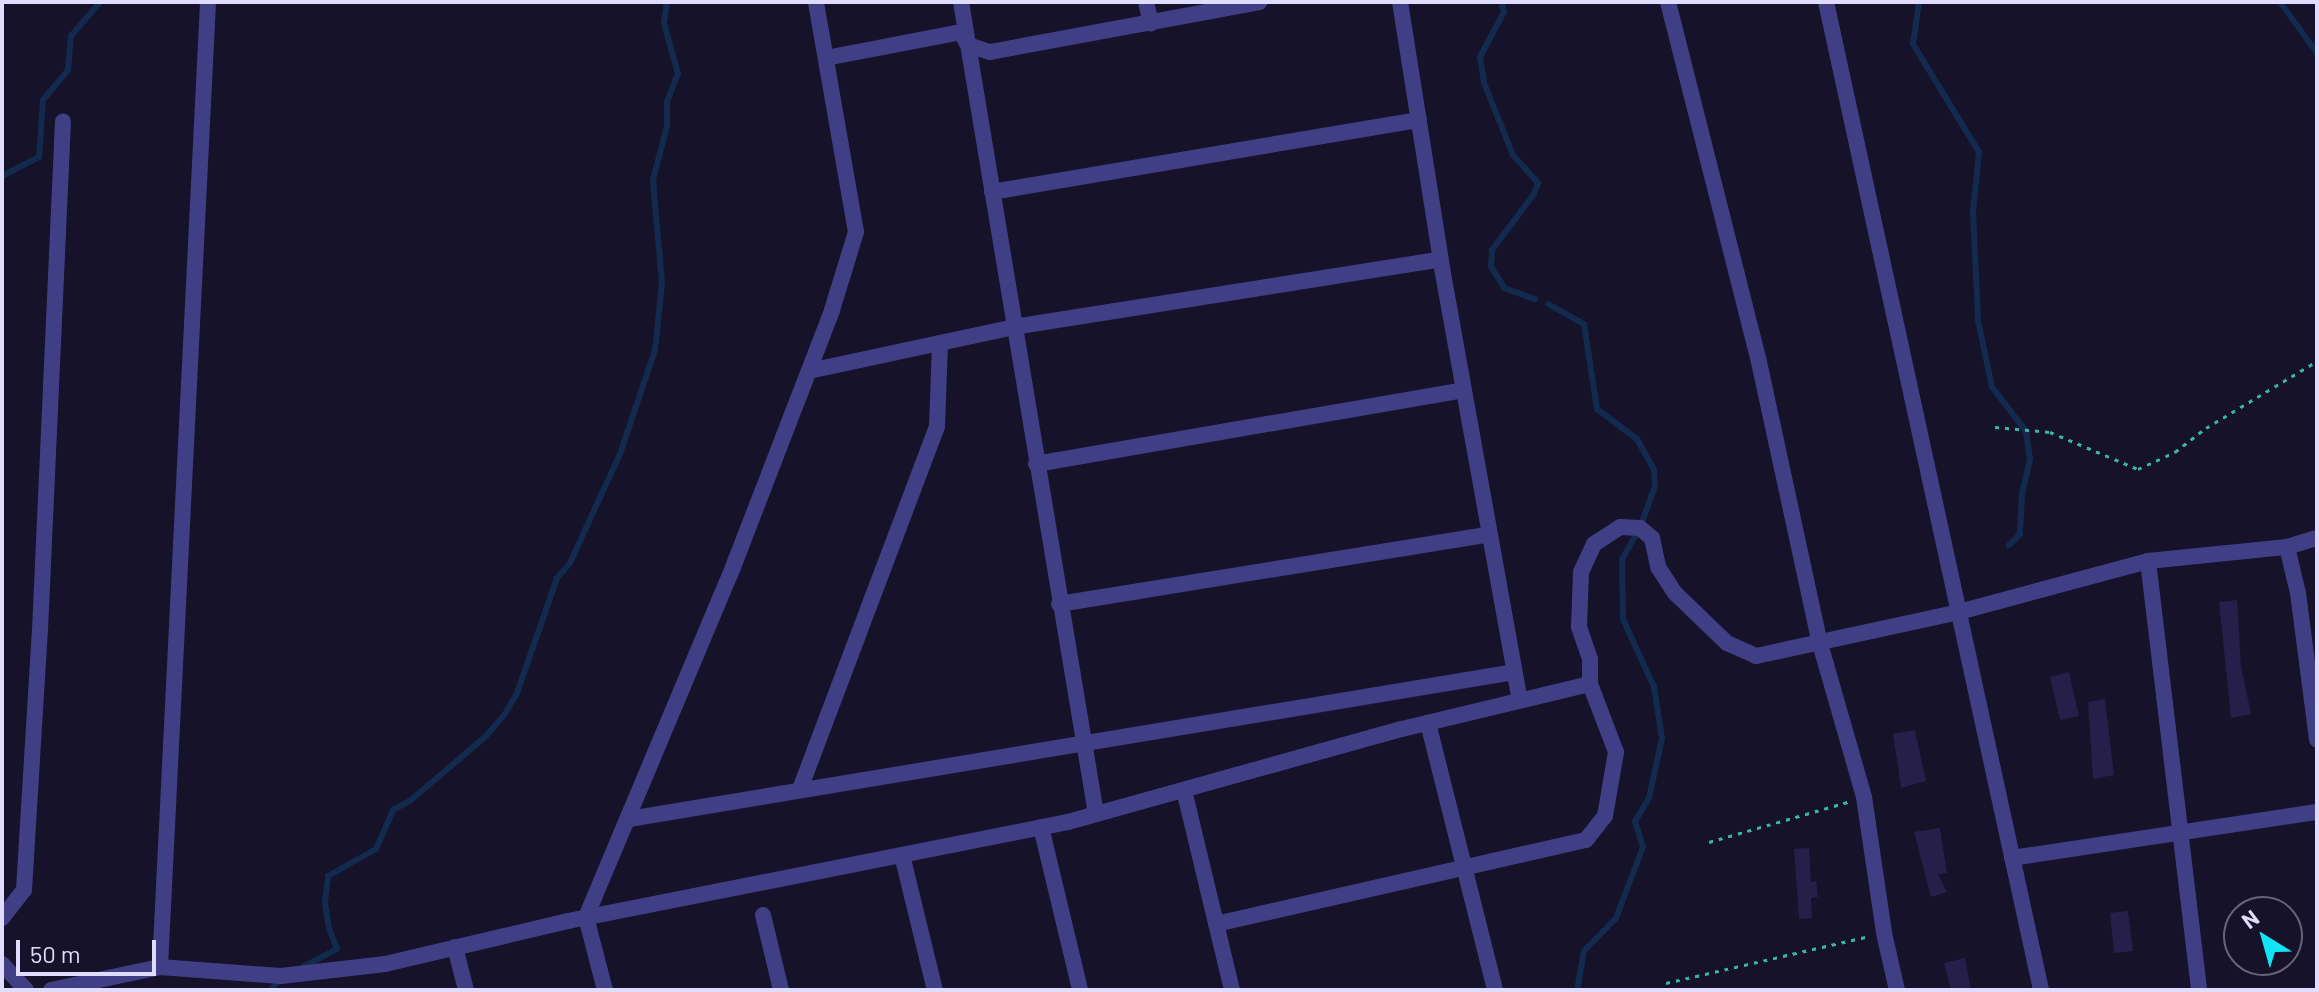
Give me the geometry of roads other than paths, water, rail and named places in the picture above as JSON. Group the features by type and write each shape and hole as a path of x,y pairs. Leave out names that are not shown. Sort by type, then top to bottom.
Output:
{"street":[{"path":"160,967 208,2"},
{"path":"605,990 586,917 730,575 809,371 856,232 816,2"},
{"path":"961,2 1096,814"},
{"path":"1146,2 1151,23"},
{"path":"826,58 961,32 968,45 990,52 1259,2"},
{"path":"1400,2 1441,259 1520,700"},
{"path":"1668,2 1759,362 1819,640 1864,797 1884,933 1897,990"},
{"path":"1826,2 2041,990"},
{"path":"992,192 1419,120"},
{"path":"2,918 24,890 40,630 63,122"},
{"path":"809,371 1014,327 1441,259"},
{"path":"800,789 937,426 940,343"},
{"path":"1036,464 1464,390"},
{"path":"1216,924 1586,840 1605,816 1616,752 1590,684 1590,659 1579,627 1581,572 1594,544 1620,527 1640,528 1652,538 1658,567 1675,593 1727,643 1756,656 1959,612 2148,561 2287,547 2317,538"},
{"path":"1059,604 1489,534"},
{"path":"2287,547 2298,593 2317,740"},
{"path":"2148,561 2199,990"},
{"path":"629,819 1083,741 1514,672"},
{"path":"51,990 160,967 281,976 385,964 586,917 1041,827 1428,723 1590,684"},
{"path":"1428,723 1495,990"},
{"path":"1184,790 1232,990"},
{"path":"2012,858 2317,812"},
{"path":"1041,827 1080,990"},
{"path":"902,855 935,990"},
{"path":"763,915 781,990"},
{"path":"455,947 466,990"},
{"path":"2,964 26,990"}],"waterway":[{"path":"2,176 39,157 43,100 68,70 71,36 100,2"},
{"path":"303,967 337,949 329,928 325,902 328,876 376,849 393,810 411,800 485,737 505,714 517,693 557,578 570,563 620,454 655,350 662,283 653,180 667,126 667,102 678,74 664,23 667,2"},
{"path":"1501,2 1504,12 1480,57 1484,83 1513,155 1538,183 1534,194 1492,250 1491,266 1504,288 1535,299"},
{"path":"1919,2 1913,44 1979,152 1973,212 1978,320 1992,387 2026,431 2030,459 2022,495 2020,534 2009,545"},
{"path":"2280,2 2317,53"},
{"path":"1548,304 1584,324 1597,409 1637,439 1654,470 1655,486 1640,528 1622,559 1623,619 1654,687 1662,738 1649,798 1635,821 1643,847 1616,918 1584,951 1577,990"},
{"path":"271,990 279,980"}]}
